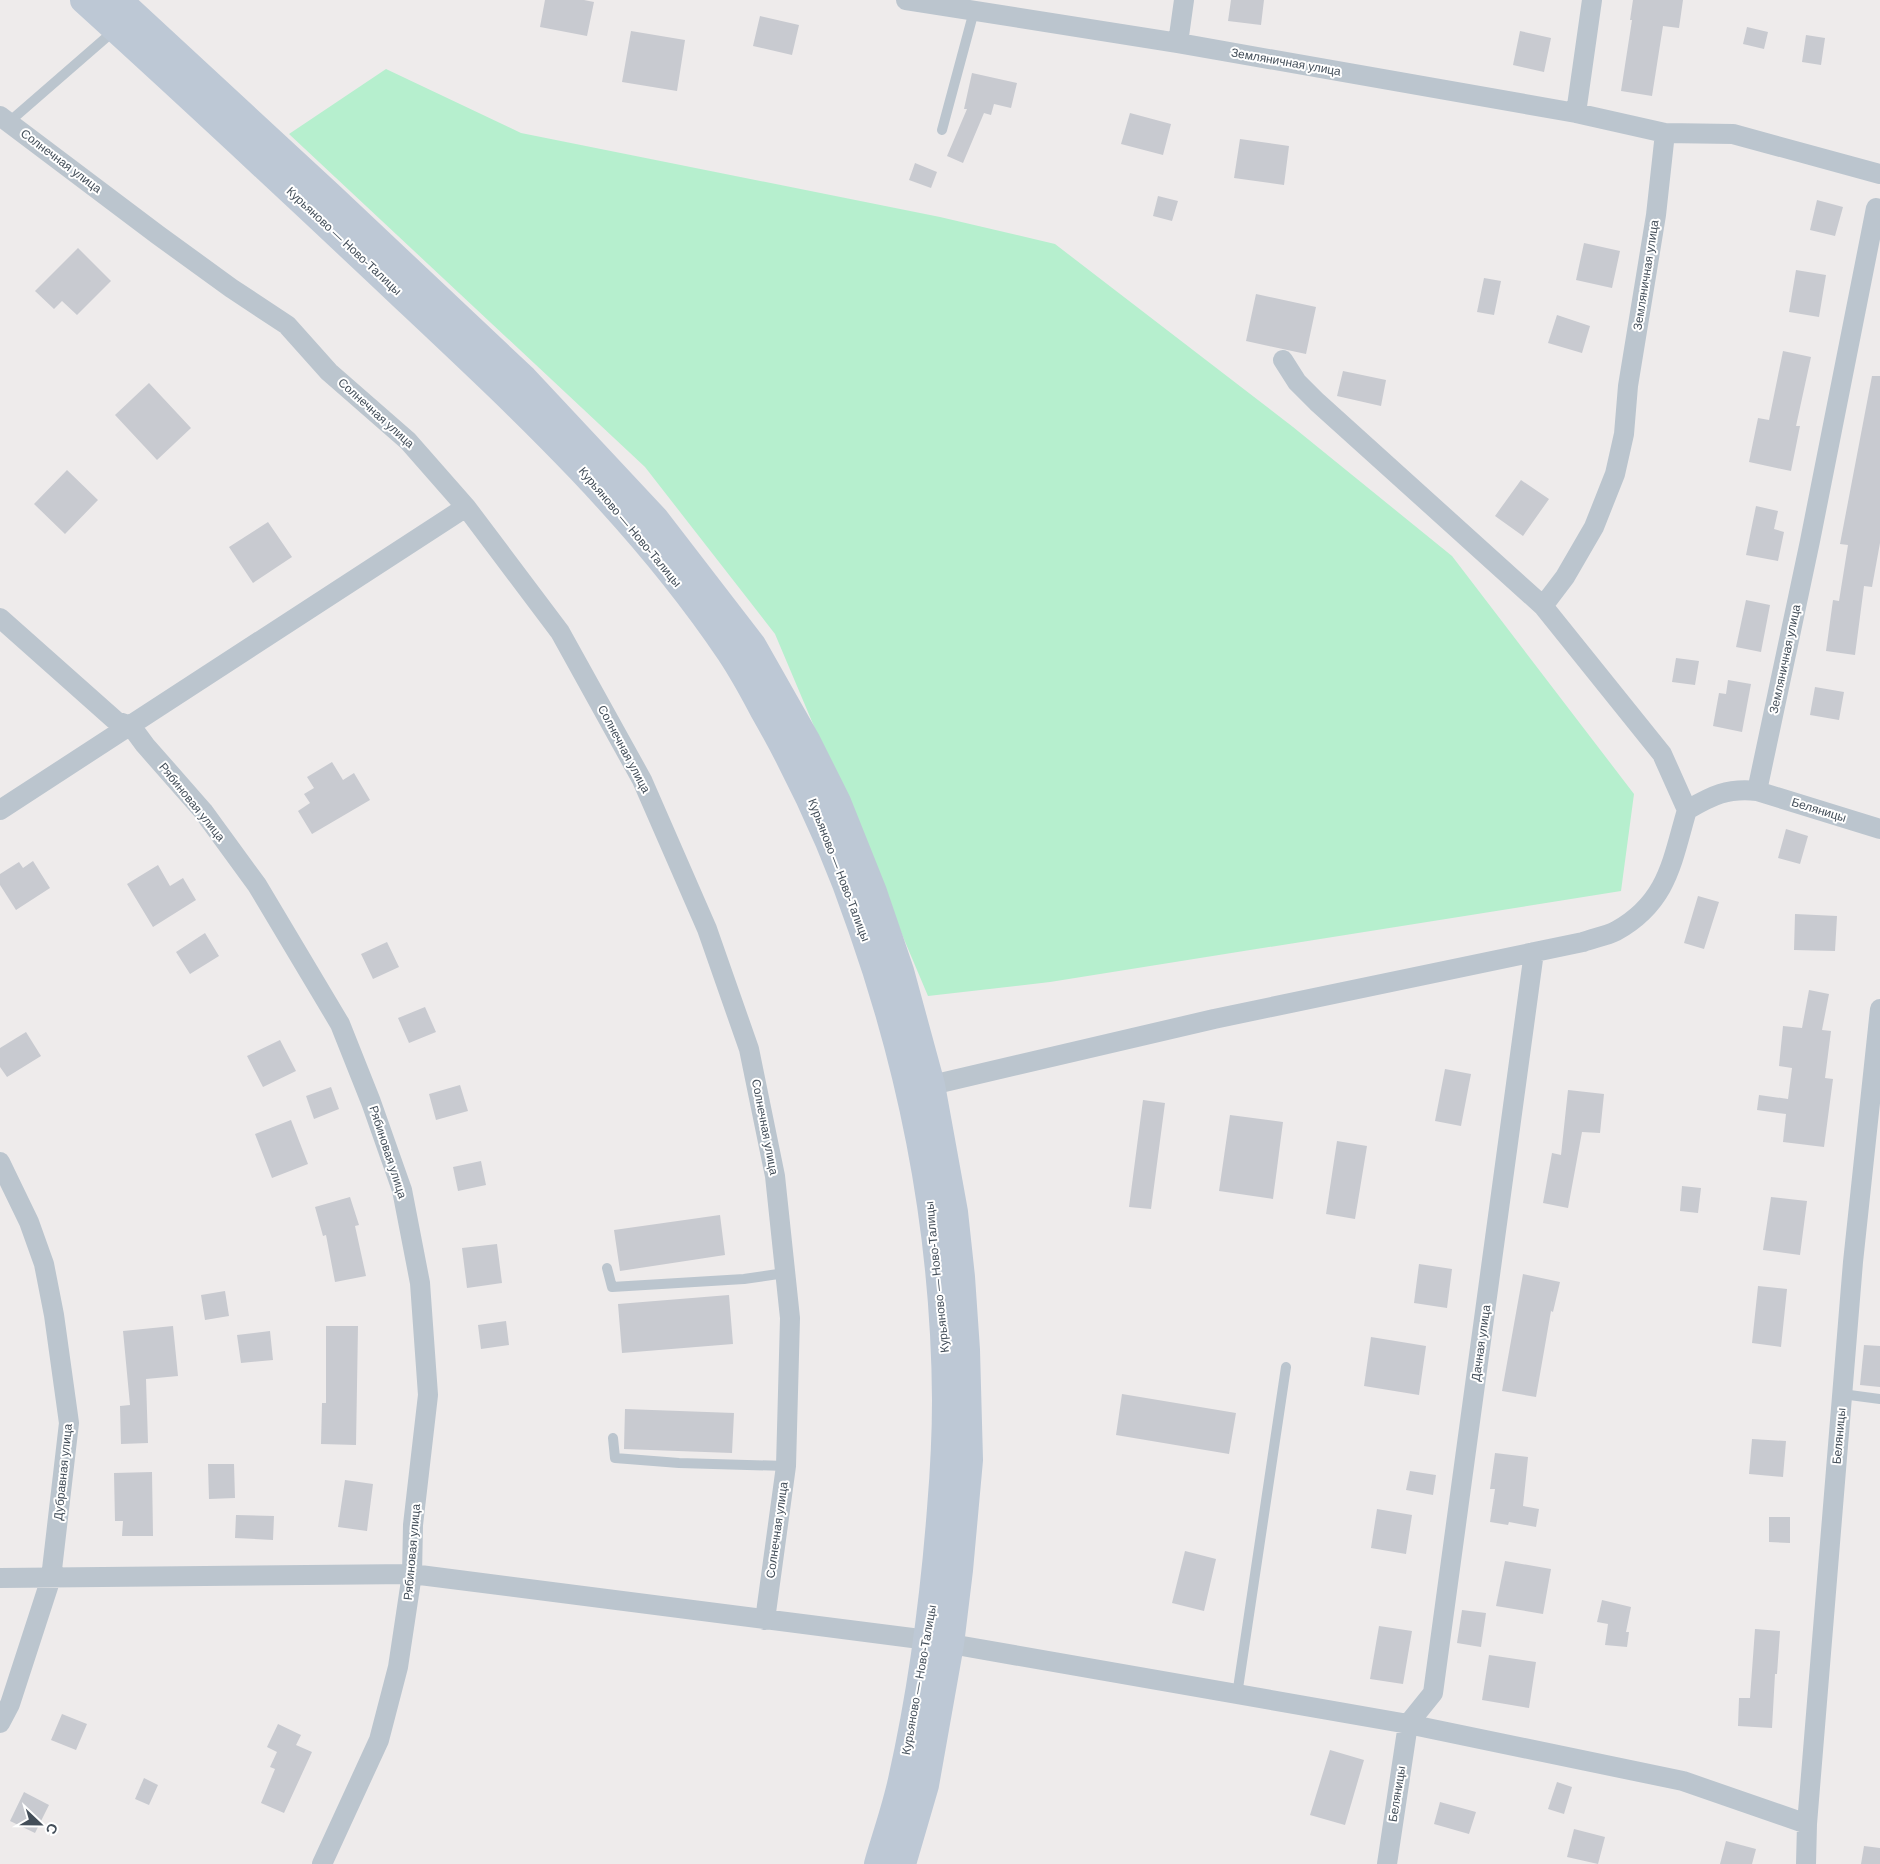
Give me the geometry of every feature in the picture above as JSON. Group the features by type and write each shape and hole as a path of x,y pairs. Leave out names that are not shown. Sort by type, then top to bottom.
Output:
{"main road":[{"name":"Курьяново — Ново-Талицы","path":"84,0 516,403 579,466 643,539 703,615 732,654 752,688 788,751 819,814 852,897 880,977 898,1043 920,1088"},
{"name":"Курьяново — Ново-Талицы","path":"118,0 524,379 655,519 752,645 807,742 837,802 873,892 900,972 920,1088 944,1346 945,1457 936,1571 939,1642 925,1785 902,1864"},
{"name":"Курьяново — Ново-Талицы","path":"878,1864 939,1642"}],"street":[{"name":"Земляничная улица","path":"906,0 1178,43 1576,113 1665,133 1733,134 1880,174"},
{"path":"1178,43 1184,0"},
{"path":"1576,113 1592,0"},
{"name":"Солнечная улица","path":"4,119 158,235 231,288 287,325 329,372 408,441 466,507 560,632 642,780 707,929 749,1049 775,1176 790,1318 786,1466 765,1620"},
{"name":"Земляничная улица","path":"1543,606 1565,577 1594,528 1615,474 1624,434 1628,386 1656,215 1665,133"},
{"name":"Земляничная улица","path":"1757,791 1810,541 1876,208"},
{"path":"920,1088 1214,1019 1583,942 1615,931 1636,916 1653,901 1666,879 1675,858 1687,810 1662,754 1543,606 1318,402 1297,382 1283,360"},
{"path":"0,810 466,507"},
{"name":"Рябиновая улица","path":"0,618 116,721 130,726 203,811 257,885 340,1024 372,1102 402,1190 420,1283 428,1395 413,1525 412,1574 398,1667 379,1740 322,1864"},
{"path":"1687,810 1712,796 1738,789 1757,791"},
{"name":"Беляницы","path":"1757,791 1880,829"},
{"name":"Дачная улица","path":"1408,1724 1433,1693 1534,952"},
{"name":"Беляницы","path":"1806,1864 1807,1824 1842,1394 1880,1008"},
{"name":"Дубравная улица","path":"0,1162 29,1222 44,1264 54,1315 69,1423 51,1578 10,1704 0,1724"},
{"path":"0,1578 412,1574 939,1642 1408,1724 1683,1781 1807,1824"},
{"name":"Беляницы","path":"1387,1864 1408,1724"}],"lane":[{"path":"942,130 974,11"},
{"path":"4,119 116,29"},
{"path":"607,1268 612,1287 744,1279 785,1273"},
{"path":"1237,1695 1286,1367"},
{"path":"1842,1394 1880,1399"},
{"path":"613,1438 615,1458 679,1463 786,1466"}],"green space":[{"path":"386,69 521,133 940,217 1055,244 1293,427 1452,556 1634,794 1621,891 1050,982 928,996 775,634 645,467 289,134"}],"building":[{"path":"545,0 584,0 594,2 587,36 540,27"},
{"path":"1231,0 1264,0 1261,25 1228,21"},
{"path":"1633,0 1683,0 1679,28 1663,26 1652,96 1621,91 1632,20 1630,20"},
{"path":"760,16 799,25 792,55 753,46"},
{"path":"1747,27 1768,32 1764,49 1743,44"},
{"path":"631,31 685,40 677,91 622,82"},
{"path":"1520,31 1551,38 1544,72 1513,65"},
{"path":"1806,35 1825,38 1821,65 1802,62"},
{"path":"972,73 1017,83 1011,108 994,104 991,115 984,113 963,163 947,156 967,109 964,109"},
{"path":"1130,113 1171,124 1163,155 1121,144"},
{"path":"1240,139 1289,146 1284,185 1234,178"},
{"path":"915,163 937,172 931,188 909,180"},
{"path":"1158,196 1178,201 1172,221 1153,216"},
{"path":"1817,200 1843,207 1835,236 1810,230"},
{"path":"1584,243 1620,251 1612,288 1576,280"},
{"path":"78,248 111,281 77,315 62,301 54,309 35,291"},
{"path":"1796,270 1826,275 1819,317 1789,312"},
{"path":"1484,278 1501,281 1494,315 1477,312"},
{"path":"1256,294 1316,307 1306,354 1246,341"},
{"path":"1557,315 1590,326 1582,353 1548,343"},
{"path":"1783,351 1811,357 1796,426 1800,426 1791,471 1749,462 1758,418 1769,420"},
{"path":"1343,371 1386,380 1381,406 1337,396"},
{"path":"1872,376 1880,376 1880,543 1872,587 1864,586 1855,655 1826,651 1833,600 1839,601 1848,545 1840,544"},
{"path":"149,383 191,428 157,460 115,415"},
{"path":"67,470 98,500 65,534 34,504"},
{"path":"1521,480 1549,499 1523,536 1495,516"},
{"path":"1756,506 1778,511 1774,529 1784,532 1778,561 1746,555"},
{"path":"268,522 292,557 253,583 229,547"},
{"path":"1746,600 1770,605 1761,652 1736,647"},
{"path":"1676,658 1699,661 1695,685 1672,682"},
{"path":"1728,680 1751,684 1742,732 1713,726 1719,693 1726,694"},
{"path":"1815,687 1844,692 1839,720 1810,715"},
{"path":"332,762 343,780 354,773 370,800 312,834 298,811 310,803 304,794 314,788 307,777"},
{"path":"1786,829 1808,836 1800,864 1778,858"},
{"path":"33,861 50,888 16,910 0,885 0,874 19,862 23,868"},
{"path":"158,865 170,886 183,878 196,900 153,927 127,884"},
{"path":"1698,896 1719,902 1704,949 1684,943"},
{"path":"1795,914 1837,916 1835,951 1794,950"},
{"path":"205,933 219,956 190,974 176,952"},
{"path":"387,942 399,967 373,979 361,954"},
{"path":"1809,990 1829,994 1822,1030 1831,1031 1825,1078 1833,1079 1824,1147 1783,1142 1786,1114 1757,1110 1759,1095 1788,1099 1792,1068 1779,1066 1783,1026 1802,1028"},
{"path":"425,1007 436,1032 409,1043 398,1018"},
{"path":"26,1032 41,1056 7,1077 0,1067 0,1048"},
{"path":"280,1040 296,1071 263,1087 247,1056"},
{"path":"1445,1069 1471,1074 1461,1126 1435,1121"},
{"path":"460,1085 468,1111 436,1120 429,1094"},
{"path":"331,1087 339,1109 314,1119 306,1096"},
{"path":"1568,1090 1604,1094 1600,1133 1582,1132 1568,1208 1543,1203 1552,1153 1561,1155"},
{"path":"1143,1100 1165,1103 1151,1209 1129,1207"},
{"path":"1230,1115 1283,1122 1273,1199 1219,1191"},
{"path":"291,1120 308,1164 272,1178 255,1134"},
{"path":"1337,1141 1367,1146 1355,1219 1326,1214"},
{"path":"481,1161 486,1185 458,1191 453,1167"},
{"path":"1682,1186 1701,1188 1698,1213 1680,1211"},
{"path":"350,1197 359,1225 355,1226 366,1276 335,1282 326,1235 323,1236 315,1207"},
{"path":"1771,1197 1807,1201 1800,1255 1763,1250"},
{"path":"720,1215 725,1255 620,1271 614,1230"},
{"path":"497,1244 502,1283 467,1288 462,1248"},
{"path":"1419,1264 1452,1269 1447,1308 1414,1303"},
{"path":"1523,1274 1560,1282 1553,1312 1551,1311 1536,1397 1502,1391"},
{"path":"1758,1286 1787,1289 1781,1347 1752,1343"},
{"path":"225,1291 229,1316 205,1320 201,1295"},
{"path":"729,1295 733,1344 622,1353 618,1304"},
{"path":"506,1321 509,1345 481,1349 478,1325"},
{"path":"173,1326 178,1376 146,1379 148,1443 121,1444 120,1406 130,1405 123,1331"},
{"path":"326,1326 358,1326 356,1445 321,1444 322,1403 326,1403"},
{"path":"270,1331 273,1360 241,1363 237,1335"},
{"path":"1371,1337 1426,1346 1419,1395 1364,1386"},
{"path":"1864,1345 1880,1346 1880,1387 1860,1385"},
{"path":"1122,1394 1236,1413 1229,1454 1116,1435"},
{"path":"625,1409 734,1413 732,1453 624,1449"},
{"path":"1752,1439 1786,1441 1783,1477 1749,1474"},
{"path":"1495,1453 1528,1457 1523,1506 1539,1509 1536,1527 1509,1522 1508,1525 1490,1522 1495,1489 1490,1489"},
{"path":"208,1464 234,1464 235,1498 209,1499"},
{"path":"1410,1471 1436,1475 1433,1495 1406,1490"},
{"path":"152,1472 153,1536 122,1536 123,1521 115,1521 114,1473"},
{"path":"345,1480 373,1484 367,1531 338,1527"},
{"path":"1377,1509 1412,1515 1406,1554 1371,1548"},
{"path":"236,1515 274,1516 273,1540 235,1538"},
{"path":"1769,1517 1790,1517 1790,1543 1769,1542"},
{"path":"1185,1551 1216,1559 1204,1611 1172,1603"},
{"path":"1505,1561 1551,1569 1543,1614 1496,1606"},
{"path":"1602,1600 1631,1607 1626,1632 1629,1632 1627,1647 1605,1645 1608,1624 1597,1622"},
{"path":"1462,1610 1486,1613 1481,1647 1457,1643"},
{"path":"1379,1626 1412,1631 1403,1684 1370,1679"},
{"path":"1755,1629 1780,1631 1772,1728 1738,1726 1739,1698 1750,1698"},
{"path":"1489,1655 1536,1662 1529,1708 1482,1700"},
{"path":"62,1714 87,1724 76,1750 51,1740"},
{"path":"278,1724 301,1735 296,1745 312,1752 284,1813 261,1803 275,1769 270,1767 277,1752 267,1747"},
{"path":"1330,1750 1364,1760 1345,1825 1310,1815"},
{"path":"144,1778 158,1785 149,1805 135,1799"},
{"path":"1557,1782 1572,1787 1564,1814 1548,1809"},
{"path":"24,1792 49,1805 35,1833 10,1821"},
{"path":"1440,1802 1476,1812 1469,1834 1434,1824"},
{"path":"1574,1829 1605,1837 1598,1864 1567,1857"},
{"path":"1726,1841 1756,1849 1752,1864 1720,1864"},
{"path":"1864,1846 1880,1848 1880,1864 1861,1864"}]}
